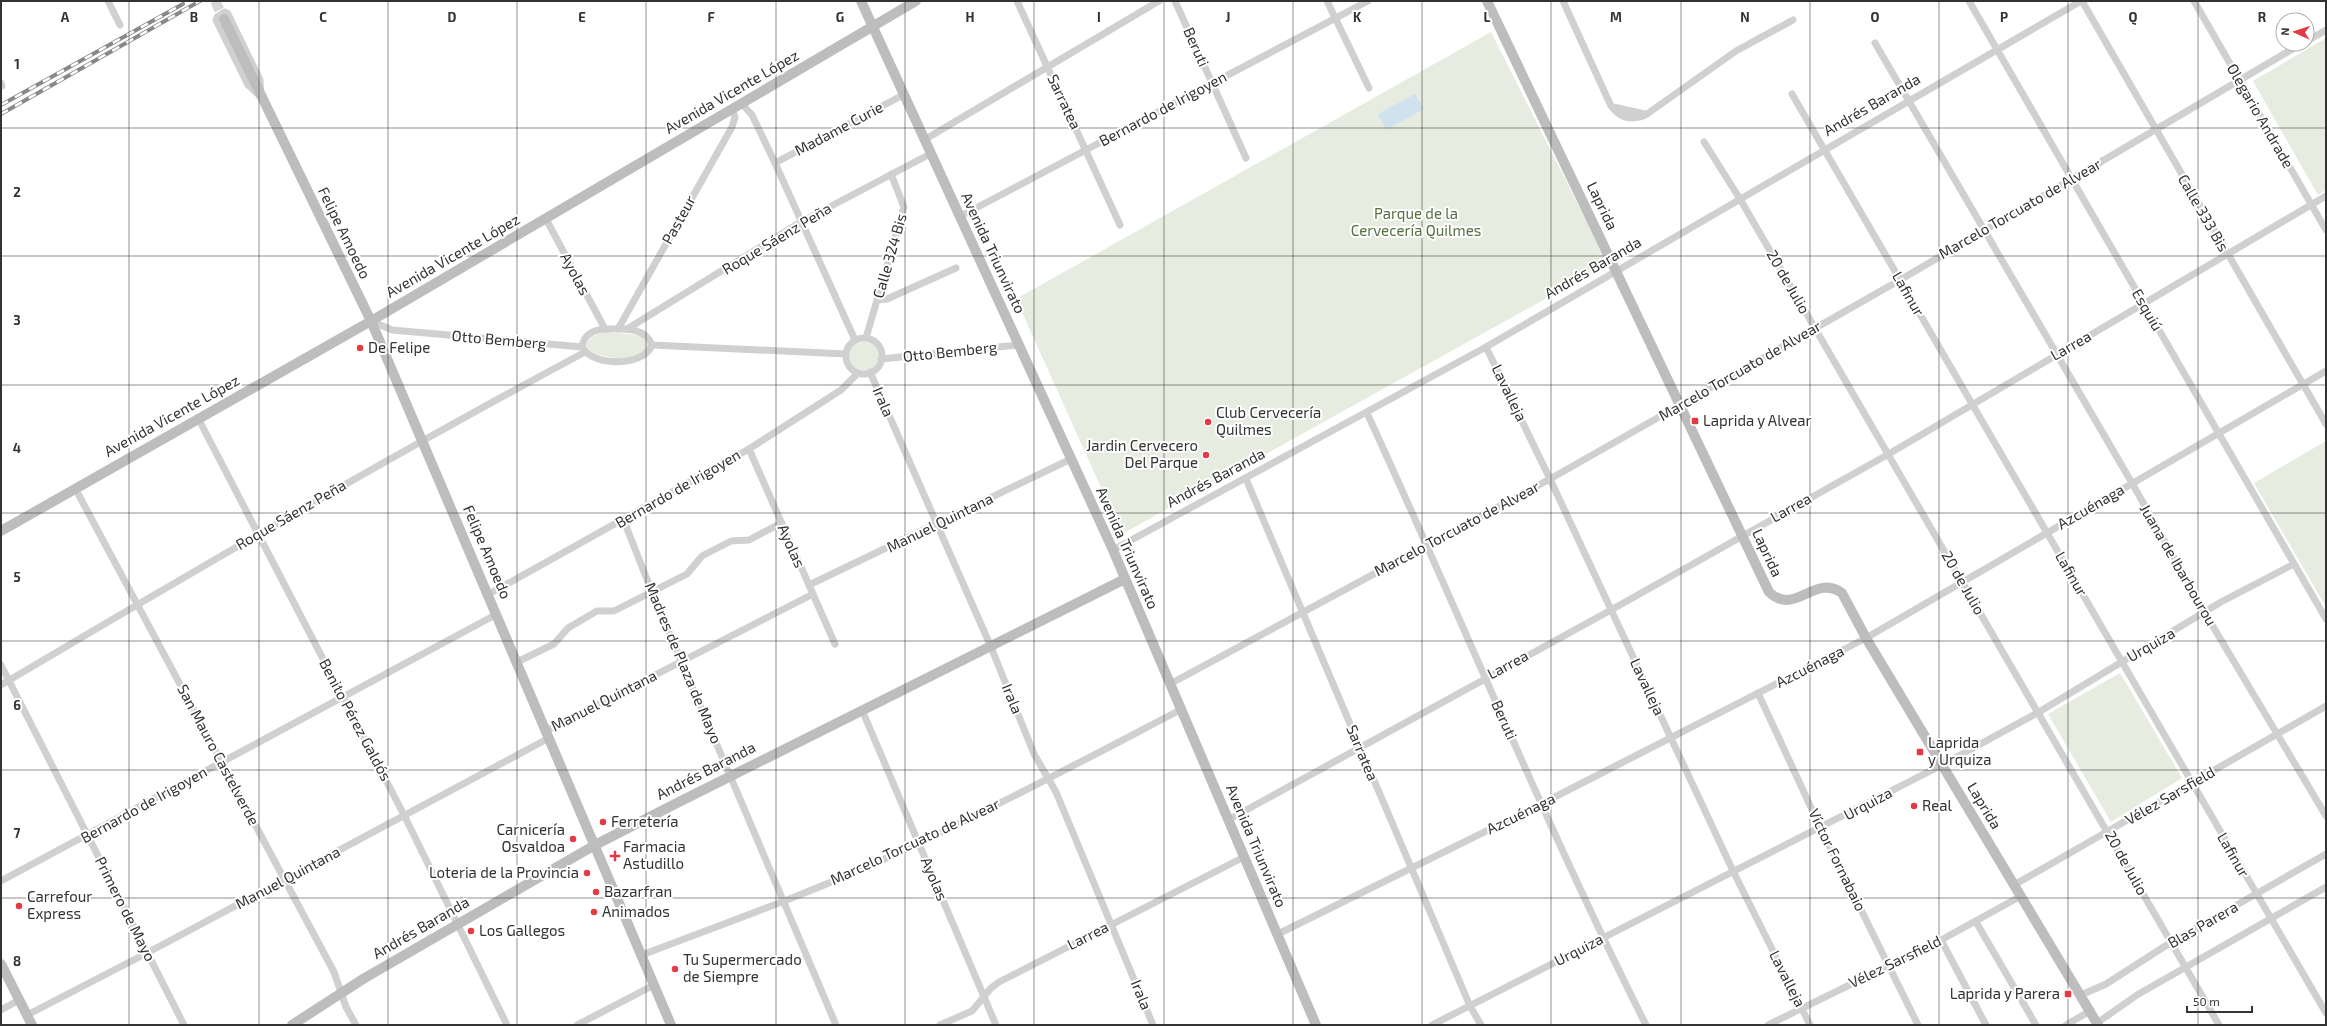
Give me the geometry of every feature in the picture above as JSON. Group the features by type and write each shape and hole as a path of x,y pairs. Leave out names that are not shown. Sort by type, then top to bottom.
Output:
{"main road":[{"name":"Avenida Triunvirato","path":"861,1 1113,550 1180,710 1316,1025"},
{"name":"Avenida Vicente López","path":"1,530 371,321 916,1"},
{"name":"Laprida","path":"1487,1 1769,592 1774,597 1784,600 1792,600 1823,587 1837,589 1842,593 1866,638 2098,1024"},
{"name":"Felipe Amoedo","path":"224,19 260,97 371,321 489,594 547,735 671,1025"},
{"name":"Andrés Baranda","path":"292,1025 342,992 595,845 731,775 1125,579"},
{"path":"1,964 32,1025"}],"street":[{"path":"108,1 120,25"},
{"name":"Sarratea","path":"1017,1 1120,225"},
{"path":"924,140 1158,1"},
{"name":"Beruti","path":"1175,1 1246,158"},
{"path":"1327,1 1370,88"},
{"name":"Bernardo de Irigoyen","path":"959,217 1368,1"},
{"path":"1563,1 1611,106 1647,114 1736,52 1793,20"},
{"name":"Esquiú","path":"1969,1 2070,179 2326,619"},
{"name":"Andrés Baranda","path":"1113,550 1246,479 1486,347 2081,1"},
{"name":"Calle 333 Bis","path":"2081,1 2227,256 2304,384 2326,424"},
{"name":"Olegario Andrade","path":"2194,1 2326,230"},
{"name":"Felipe Amoedo","path":"225,12 228,14 260,80 260,97 248,85 216,20 217,17 225,12"},
{"path":"2315,36 2326,30"},
{"name":"Juana de Ibarbourou","path":"1875,43 2132,483 2205,613 2326,816"},
{"name":"Marcelo Torcuato de Alvear","path":"1170,684 1550,479 1681,405 1900,280 2154,129 2287,52"},
{"name":"Lafinur","path":"1792,94 1826,150 2326,1013"},
{"name":"Madame Curie","path":"775,163 903,95"},
{"path":"742,104 752,115 775,163 855,340"},
{"name":"Pasteur","path":"618,329 732,127 735,117 732,110"},
{"name":"20 de Julio","path":"1704,142 1740,199 1887,455 2039,712 2108,831 2170,943 2219,1025"},
{"name":"Roque Sáenz Peña","path":"627,329 801,222 930,154"},
{"name":"Calle 324 Bis","path":"866,338 904,207 891,174"},
{"name":"Larrea","path":"1228,820 1611,610 1887,455 2057,354 2227,256 2326,196"},
{"name":"Ayolas","path":"546,219 605,329"},
{"path":"878,300 887,299 956,268"},
{"name":"Otto Bemberg","path":"371,321 392,330 583,350 590,356 604,360 629,360 642,357 648,353 652,345"},
{"path":"583,350 583,342 589,334 605,329 627,329 642,332 651,340 652,345 846,354"},
{"path":"866,338 876,343 881,353 881,359 875,369 870,372 858,373 849,365 846,354 855,340 866,338"},
{"name":"Otto Bemberg","path":"881,359 1019,345"},
{"name":"Lavalleja","path":"1486,347 1550,479 1734,873 1810,1025"},
{"name":"Roque Sáenz Peña","path":"1,685 258,533 583,350"},
{"name":"Azcuénaga","path":"1278,934 1541,804 1866,638 2326,371"},
{"name":"Irala","path":"870,372 936,525 991,647 1034,754 1047,779 1056,792 1112,923 1153,1025"},
{"name":"Bernardo de Irigoyen","path":"489,594 624,521 749,449 841,390 858,373"},
{"name":"Beruti","path":"1367,413 1428,545 1541,804 1602,938 1646,1025"},
{"name":"Benito Pérez Galdós","path":"198,418 404,815 507,1025"},
{"name":"Ayolas","path":"749,449 835,644"},
{"name":"Manuel Quintana","path":"809,585 936,525 1071,458"},
{"name":"Sarratea","path":"1246,479 1470,1006 1481,1025"},
{"name":"San Mauro Castelverde","path":"75,488 334,972 356,1025"},
{"name":"Madres de Plaza de Mayo","path":"624,521 681,661 731,775 783,902 836,1025"},
{"path":"517,662 554,644 568,628 597,611 614,611 687,574 702,556 731,541 749,540 781,523"},
{"name":"Urquiza","path":"1432,1025 1602,938 1821,829 1942,765 2039,712 2221,602 2294,564"},
{"name":"Manuel Quintana","path":"27,1015 147,953 404,815 681,661 813,594"},
{"name":"Bernardo de Irigoyen","path":"1,881 497,614"},
{"name":"Primero de Mayo","path":"1,665 184,1025"},
{"name":"Víctor Fornabaio","path":"1758,693 1821,829 1918,1025"},
{"name":"Vélez Sarsfield","path":"2014,885 2326,706"},
{"name":"Ayolas","path":"862,710 996,1025"},
{"name":"Marcelo Torcuato de Alvear","path":"642,955 783,902 919,843 1180,710"},
{"name":"Blas Parera","path":"2081,995 2106,984 2170,943 2326,854"},
{"name":"Larrea","path":"940,1025 972,1011 995,984 1244,856"},
{"name":"Blas Parera","path":"2098,1024 2137,995 2326,887"},
{"name":"Vélez Sarsfield","path":"1768,1025 1941,940 2021,896"},
{"path":"1976,922 2036,1025"},
{"path":"1941,940 1986,1025"},
{"path":"577,1025 654,985"},
{"path":"1,1010 19,1000"},
{"path":"2066,1025 2090,1011"}],"green space":[{"name":"Parque de la Cervecería Quilmes","path":"1491,32 1608,264 1122,534 1016,299"},
{"path":"2326,38 2326,190 2318,195 2253,81 2302,52 2315,52 2315,44"},
{"path":"605,332 640,335 650,345 641,354 628,358 612,358 604,356 591,351 586,347 593,336"},
{"path":"864,342 874,346 878,356 874,366 864,370 854,366 850,356 854,346"},
{"path":"2326,441 2326,607 2254,483"},
{"path":"2120,673 2182,778 2111,822 2048,714"}],"water":[{"path":"1415,94 1424,109 1386,130 1378,114"}],"tunnel":[{"path":"215,1 224,19"}],"railway":[{"path":"1,114 200,1"},
{"path":"1,105 183,4"}],"place":[{"name":"De Felipe","path":"360,348"},
{"name":"Laprida y Alvear","path":"1695,421"},
{"name":"Club Cervecería Quilmes","path":"1208,422"},
{"name":"Jardin Cervecero Del Parque","path":"1206,455"},
{"name":"Laprida y Urquiza","path":"1920,752"},
{"name":"Real","path":"1914,806"},
{"name":"Ferretería","path":"603,822"},
{"name":"Carnicería Osvaldoa","path":"573,839"},
{"name":"Farmacia Astudillo","path":"615,856"},
{"name":"Loteria de la Provincia","path":"587,873"},
{"name":"Bazarfran","path":"596,892"},
{"name":"Carrefour Express","path":"19,906"},
{"name":"Animados","path":"594,912"},
{"name":"Los Gallegos","path":"471,931"},
{"name":"Tu Supermercado de Siempre","path":"675,969"},
{"name":"Laprida y Parera","path":"2068,994"}]}
